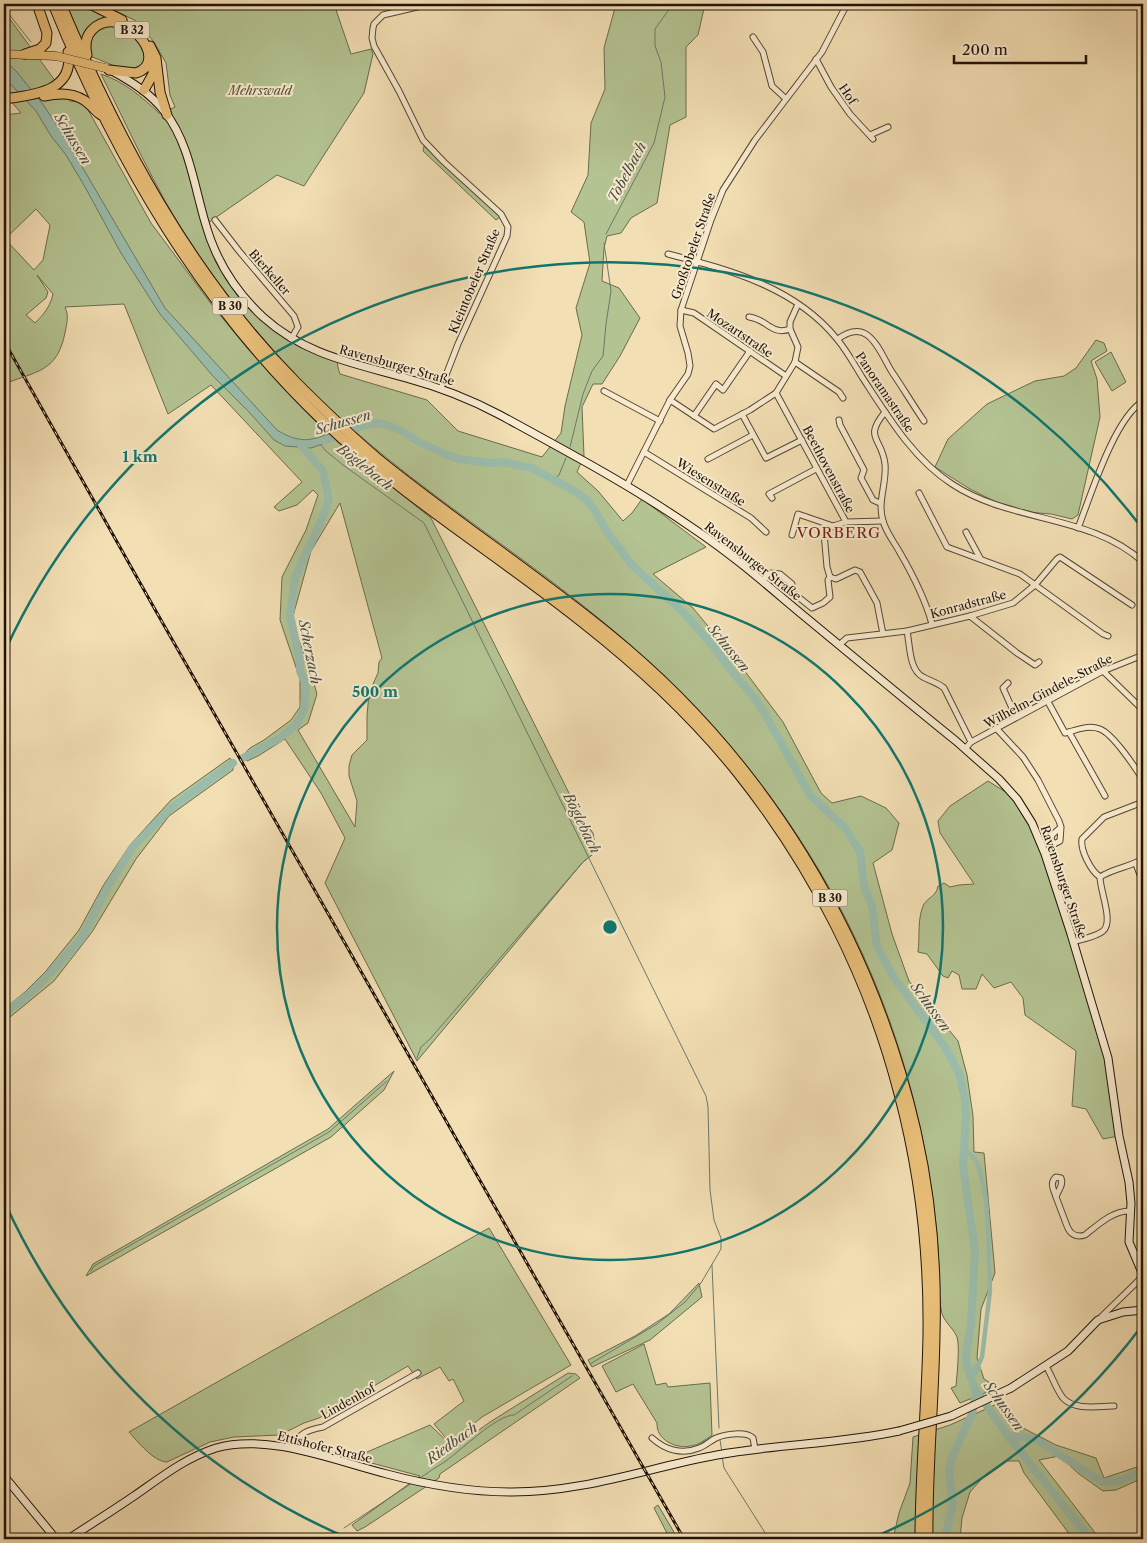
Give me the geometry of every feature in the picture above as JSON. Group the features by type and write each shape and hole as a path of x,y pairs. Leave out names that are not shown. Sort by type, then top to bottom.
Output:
{"highway":[{"path":"25,54 45,46 47,36 36,4"},
{"name":"B 30","path":"54,4 104,117 138,182 159,218 219,306 251,344 286,383 408,492 580,620 641,671 677,705 711,742 750,790 781,833 825,905 849,954 870,1004 886,1050 907,1126 921,1200 926,1256 928,1335 921,1475 920,1539"},
{"name":"B 30","path":"61,4 92,74 144,178 194,258 257,339 330,421"},
{"path":"90,4 126,22 137,30 152,49 156,58 160,92 167,115"},
{"name":"B 32","path":"92,74 92,64 86,49 89,33 102,21 116,20 135,32 149,50 147,64 140,72 132,74 107,69"},
{"path":"4,100 44,92 60,82 69,62 61,23"},
{"path":"144,90 153,74 153,58 149,50"},
{"path":"144,90 148,91 155,85 158,70"},
{"name":"B 30","path":"4,100 54,94 74,95 83,99 104,117"},
{"name":"B 30","path":"358,447 610,634 646,665 717,736 762,793 812,867 831,901 852,942 877,1000 894,1048 917,1135 928,1199 933,1239 935,1284 928,1539"}],"main road":[{"name":"B 32","path":"4,54 56,56 107,69"},
{"name":"Ravensburger Straße","path":"107,69 144,90 167,115 184,148 205,225 222,264 252,307 277,329 320,353 441,388 468,399 496,412 627,485 695,530 763,581 965,749 1009,789 1032,823 1053,877 1108,1058 1119,1136 1129,1182 1129,1242 1142,1270"},
{"path":"1098,1320 1123,1312 1143,1310"},
{"name":"Ettishofer Straße","path":"68,1539 169,1471 203,1453 217,1448 243,1444 274,1445 293,1449 422,1483 514,1492 557,1489 623,1478 722,1454 853,1439 899,1431 951,1416 1011,1388 1068,1351 1098,1320"},
{"path":"4,1476 56,1539"}],"street":[{"name":"Kleintobeler Straße","path":"430,4 382,15 374,24 372,38 374,46 423,140 444,162 501,214 508,227 507,236 458,344 441,388"},
{"name":"Großtobeler Straße","path":"627,485 670,400 686,377 690,366 680,326 681,310 710,220 723,190 785,98 822,52 847,4"},
{"path":"752,37 762,52 772,86 785,98"},
{"name":"Hof","path":"816,59 831,87 850,114 872,137 888,127"},
{"name":"Bierkeller","path":"215,220 294,316 298,326 291,338"},
{"name":"Panoramastraße","path":"668,254 697,261 752,279 775,289 817,318 838,339 885,412 909,445 935,472 950,484 993,505 1078,528 1114,541 1143,562"},
{"path":"670,400 714,429 776,393 795,362 798,347 790,329 790,322 798,304"},
{"name":"Mozartstraße","path":"681,310 694,314 786,376"},
{"path":"750,317 757,318 777,332 790,329"},
{"path":"838,339 854,331 861,332 877,343 891,370 924,421"},
{"path":"694,416 716,384 724,390 750,351"},
{"path":"795,362 839,392 843,398"},
{"path":"604,391 660,421"},
{"name":"Beethovenstraße","path":"776,393 846,522 883,521"},
{"path":"1078,528 1111,446 1127,417 1143,401"},
{"path":"885,412 874,427 874,434 883,454 885,466 880,503 883,521 918,584 928,608 932,624"},
{"path":"742,414 766,458 802,440"},
{"path":"839,420 864,470 861,478 873,500 880,503"},
{"path":"708,459 753,435"},
{"name":"Wiesenstraße","path":"644,452 752,518 766,532"},
{"path":"772,498 770,494 816,469"},
{"path":"919,493 947,547 1020,574 1108,636"},
{"path":"792,535 798,514 833,526"},
{"path":"763,581 770,573 780,574 792,584 792,592 812,608 823,604 830,597 828,580 830,577 827,567 824,533 833,526 846,522"},
{"path":"966,532 980,558"},
{"name":"Konradstraße","path":"839,645 847,638 907,630 970,616 1014,602 1035,585 1057,559 1060,558 1132,605"},
{"path":"830,577 836,578 854,570 860,572 877,603 883,634"},
{"path":"970,616 1036,665 1040,662"},
{"path":"907,630 914,668 922,677 937,682 944,688 972,742"},
{"name":"Wilhelm-Gindele-Straße","path":"965,749 972,742 1047,700 1102,671 1143,655"},
{"path":"1102,671 1143,710"},
{"path":"1008,683 1003,688 1016,717"},
{"path":"1047,700 1065,733 1086,727 1100,729 1116,743 1143,780"},
{"path":"996,728 1033,772 1061,828"},
{"path":"1069,732 1105,796"},
{"path":"1073,942 1101,933 1107,927 1108,918 1101,890 1100,877 1094,871 1087,857 1082,846 1082,839 1104,817 1143,802"},
{"path":"1100,877 1119,868 1136,864 1143,859"},
{"path":"1136,864 1143,883"},
{"path":"1143,942 1143,948"},
{"path":"1056,1197 1069,1231 1074,1235 1085,1235 1116,1214 1130,1211"},
{"path":"1098,1320 1137,1282 1142,1270"},
{"path":"1046,1366 1062,1396 1069,1402 1085,1407 1114,1406"},
{"name":"Lindenhof","path":"293,1449 298,1436 306,1431 322,1426 418,1373"},
{"path":"652,1438 660,1445 669,1449 686,1452 700,1448 717,1437 747,1434 753,1438 755,1449"}],"green space":[{"path":"65,4 85,4 115,17 94,24 82,44"},
{"name":"Mehrswald","path":"102,4 334,4 351,54 371,49 373,54 364,93 304,186 277,175 205,225 231,280 277,329 337,359 340,374 427,400 458,431 542,457 561,433 565,406 582,335 576,308 590,263 584,222 571,212 588,175 591,123 605,89 604,48 616,4 705,4 698,35 686,47 686,117 670,125 657,203 631,218 621,233 607,236 604,248 602,281 619,288 640,318 620,356 602,384 593,384 582,407 584,456 577,472 598,491 623,521 632,513 642,499 706,547 653,574 693,608 741,666 783,722 821,793 832,803 861,796 886,808 899,823 892,850 873,863 892,934 909,981 958,1041 967,1075 973,1116 974,1152 984,1153 995,1273 981,1309 977,1358 984,1379 989,1382 990,1391 960,1403 951,1388 956,1386 958,1341 942,1313 939,1291 938,1245 930,1183 921,1131 902,1057 877,987 846,919 810,855 769,794 722,737 670,682 614,631 574,599 451,508 371,445 332,411 296,375 245,318 214,277 172,213 101,74 118,81 133,91 160,114 175,107 170,95 166,63 154,42 136,21"},
{"path":"4,11 70,101 80,102 87,108 151,223 215,309 247,348 321,427 350,453 431,518 580,815 593,833 596,852 583,862 417,1061 325,883 345,838 321,793 285,739 247,761 245,753 291,720 300,707 300,679 280,620 282,577 306,530 318,495 313,490 297,505 279,511 274,507 302,482 211,385 168,414 124,304 65,307 67,316 65,333 57,356 44,368 4,384 4,115 21,113 4,93","holes":["36,209 50,225 43,260 34,270 5,239","37,275 53,294 46,310 35,323 26,315 46,298 48,292","340,503 382,658 369,693 367,740 352,755 349,766 349,776 357,801 355,827 298,730 308,723 317,694 308,663 297,636 293,616 311,551"]},
{"path":"105,24 129,30 147,50 144,62 140,67 127,69 92,57 89,47 90,37"},
{"path":"424,146 500,217 496,220 423,151"},
{"path":"1096,340 1104,343 1107,351 1091,361 1097,379 1100,417 1078,515 1072,519 1051,514 1027,512 996,502 970,489 935,467 948,439 987,404 1035,381 1064,376 1076,368"},
{"path":"1111,352 1126,382 1112,391 1095,362"},
{"path":"230,758 233,763 233,770 169,816 136,859 92,932 54,981 4,1022 4,1009 46,971 79,930 103,886 130,845 171,800"},
{"path":"988,781 1017,799 1032,823 1108,1058 1119,1136 1103,1139 1086,1109 1072,1106 1076,1051 1025,1015 1023,998 1011,982 994,988 982,974 976,989 962,989 959,975 952,971 948,978 943,976 927,954 918,952 922,909 924,904 936,892 938,886 944,883 950,887 974,884 940,833 938,821 950,806"},
{"path":"394,1071 384,1090 331,1137 86,1276 93,1264 328,1129"},
{"path":"489,1228 571,1365 482,1417 450,1443 434,1424 464,1401 453,1379 449,1381 440,1367 417,1379 408,1366 319,1418 280,1435 234,1437 210,1442 167,1462 151,1455 129,1432"},
{"path":"699,1283 702,1297 650,1340 592,1367 588,1360 635,1336 669,1314"},
{"path":"644,1344 656,1385 666,1383 668,1387 710,1383 712,1435 702,1442 685,1447 673,1445 663,1439 657,1423 633,1384 616,1392 602,1366"},
{"path":"568,1373 576,1374 580,1378 440,1474 439,1478 365,1527 357,1531 352,1525 420,1476 353,1458 430,1425 454,1448 490,1422"},
{"path":"997,1404 1013,1422 1021,1427 1056,1445 1096,1458 1104,1478 1143,1465 1143,1478 1116,1490 1103,1491 1079,1474 1059,1456 1039,1460 1100,1539 1073,1539 1024,1473 1019,1461 1005,1461 986,1474 970,1492 962,1518 960,1539 893,1539 899,1513 910,1483 913,1437 950,1425"},
{"path":"658,1505 678,1539 670,1539 654,1508"}],"shaded area":[{"path":"4,60 16,71 42,103 64,136 165,308 277,430 290,437 308,440 327,434 334,440 311,448 285,446 274,440 212,375 160,314 121,253 66,155 51,136 36,111 4,77"}],"waterway":[{"name":"Tobelbach","path":"606,234 654,143 665,97 661,62 655,46 655,29 673,4"},
{"path":"4,8 31,42"},
{"name":"Tobelbach","path":"570,447 583,394 592,371 603,356 611,291 604,243"},
{"name":"Schussen","path":"324,441 361,426 378,423 402,431 417,441 447,455 459,459 490,463 503,462 532,468 571,489 586,499 632,565 683,612 714,647 756,700 810,795 845,828 860,851 864,886 872,906 877,946 893,976 945,1047 959,1073 965,1099 966,1117 963,1166 975,1251 971,1325 966,1354 967,1366 975,1389 1008,1436 1090,1539"},
{"name":"Scherzach","path":"243,758 280,738 297,724 304,710 306,684 300,671 300,661 290,615 295,578 329,500 323,471 301,445"},
{"name":"Böglebach","path":"321,445 343,465 424,523 706,1096 708,1107 710,1190 714,1220 721,1238 721,1249 701,1283 685,1302 657,1324 590,1364"},
{"name":"Tobelbach","path":"555,479 559,475 566,458"},
{"name":"Scherzach","path":"4,1013 28,995 82,938 106,890 132,848 170,809 233,763"},
{"path":"417,1058 421,1047 588,858"},
{"path":"91,1271 94,1266 329,1132 387,1081"},
{"path":"965,1149 975,1159 980,1170 986,1200 988,1229 990,1291 982,1357 977,1368"},
{"path":"712,1265 719,1428"},
{"path":"970,1376 977,1368"},
{"name":"Riedbach","path":"420,1478 446,1461 489,1427 498,1421 514,1415 572,1376"},
{"path":"945,1539 953,1503 949,1472 952,1457 972,1414 976,1393"},
{"path":"1008,1436 1035,1439 1102,1482 1119,1481 1143,1471"},
{"path":"720,1440 722,1452"},
{"path":"722,1456 724,1468 769,1539"},
{"name":"Riedbach","path":"344,1528 412,1483"}],"railway":[{"path":"4,341 684,1539"}],"district":[{"name":"VORBERG","path":"839,532"}]}
